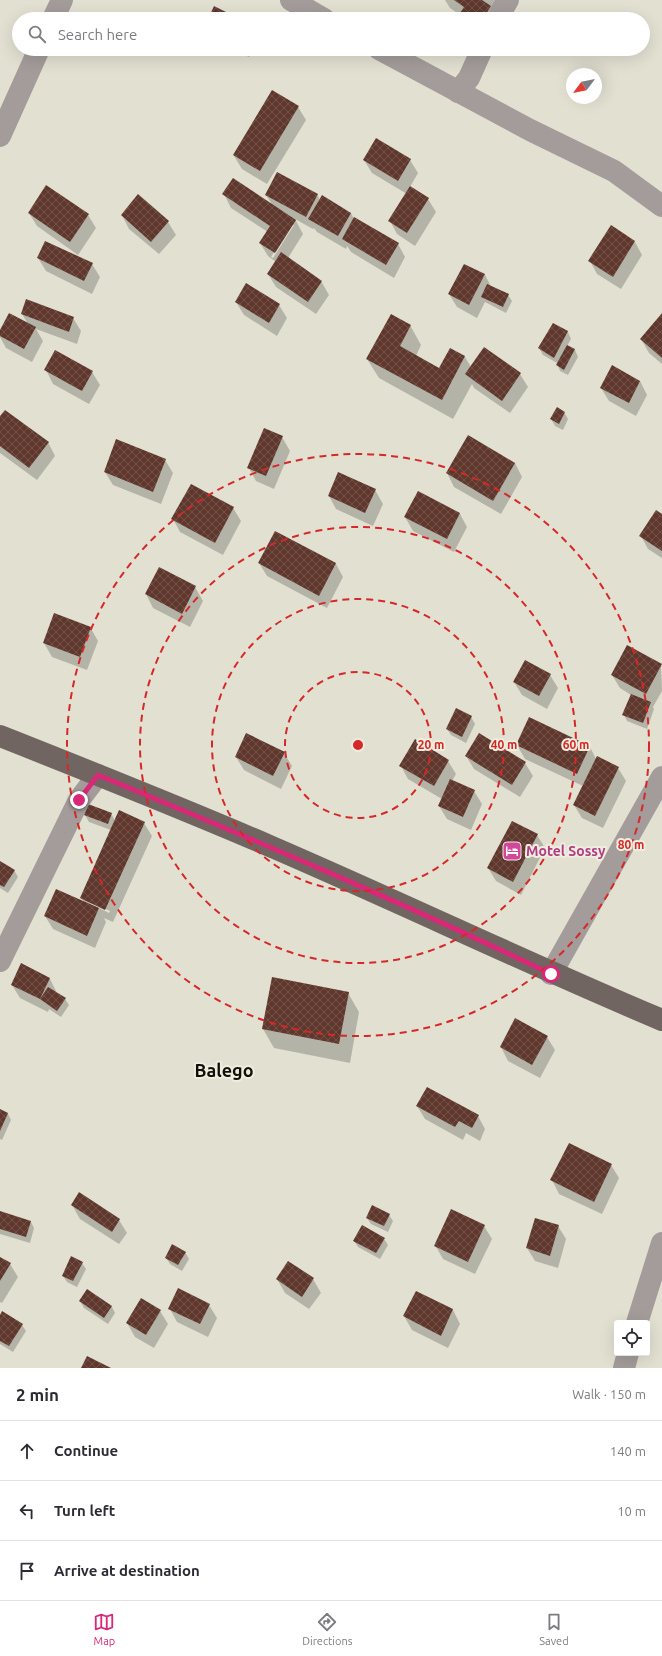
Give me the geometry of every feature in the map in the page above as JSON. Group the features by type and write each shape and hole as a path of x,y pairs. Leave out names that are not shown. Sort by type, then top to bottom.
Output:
{"main road":[{"path":"0,736 278,849 473,936 551,974 662,1020"}],"street":[{"path":"56,12 62,0"},
{"path":"291,0 312,12"},
{"path":"501,12 508,0"},
{"path":"0,136 37,56"},
{"path":"392,56 458,92 614,172 662,206"},
{"path":"458,92 469,78 479,56"},
{"path":"0,962 79,800 98,775"},
{"path":"551,974 662,777"},
{"path":"638,1320 662,1242"},
{"path":"624,1368 627,1356"}],"building":[{"path":"454,0 482,0 491,6 487,12 461,12 464,7"},
{"path":"214,6 226,12 211,12"},
{"path":"272,90 299,106 260,171 233,155"},
{"path":"376,138 411,159 398,181 363,160"},
{"path":"277,172 318,194 306,217 265,195"},
{"path":"233,178 296,220 275,253 259,243 270,226 222,194"},
{"path":"46,185 89,214 70,242 28,213"},
{"path":"410,186 429,198 407,233 388,221"},
{"path":"138,194 169,221 151,242 121,215"},
{"path":"322,195 351,213 338,236 308,219"},
{"path":"354,217 399,243 386,265 342,239"},
{"path":"611,225 635,241 613,277 588,261"},
{"path":"45,241 93,263 84,281 37,258"},
{"path":"281,252 322,281 308,302 267,274"},
{"path":"464,264 485,274 469,305 448,294"},
{"path":"246,283 280,304 269,323 235,302"},
{"path":"487,284 509,294 503,307 481,297"},
{"path":"26,299 74,317 69,332 21,314"},
{"path":"9,313 36,327 24,349 0,336 0,330"},
{"path":"662,313 662,358 640,339"},
{"path":"391,314 411,325 400,346 439,368 450,348 465,356 442,400 366,359"},
{"path":"553,323 568,331 554,358 538,348"},
{"path":"567,345 575,349 564,370 556,365"},
{"path":"484,347 521,373 502,401 465,374"},
{"path":"55,350 93,371 82,391 44,370"},
{"path":"612,365 640,381 629,403 600,388"},
{"path":"557,407 565,412 559,424 550,419"},
{"path":"5,410 49,442 29,468 0,446 0,416"},
{"path":"264,428 283,436 266,476 247,468"},
{"path":"468,435 515,463 493,501 446,473"},
{"path":"116,439 166,459 153,492 104,472"},
{"path":"338,472 376,489 365,513 328,496"},
{"path":"191,484 234,507 215,543 171,519"},
{"path":"418,491 460,513 447,539 404,517"},
{"path":"656,510 662,514 662,551 639,536"},
{"path":"275,531 336,563 319,596 258,563"},
{"path":"159,567 196,586 182,614 145,594"},
{"path":"54,613 91,627 80,657 43,643"},
{"path":"627,645 662,664 646,694 611,675"},
{"path":"525,660 551,674 539,696 513,682"},
{"path":"631,694 651,702 643,723 622,715"},
{"path":"456,708 472,716 462,737 446,729"},
{"path":"529,717 590,746 577,774 516,745"},
{"path":"246,733 285,752 273,776 235,757"},
{"path":"479,733 526,762 512,785 465,756"},
{"path":"415,739 449,760 434,786 399,766"},
{"path":"597,756 619,767 595,816 573,805"},
{"path":"450,779 475,790 463,817 438,806"},
{"path":"88,804 112,813 108,824 84,815"},
{"path":"119,810 145,822 105,910 80,898"},
{"name":"Motel Sossy","path":"512,821 538,834 513,882 487,868"},
{"path":"0,861 15,870 4,887 0,885"},
{"path":"56,889 99,908 87,936 44,916"},
{"path":"21,963 50,978 40,999 11,985"},
{"path":"272,977 349,992 339,1044 262,1029"},
{"path":"48,987 66,998 57,1011 40,999"},
{"path":"515,1018 548,1036 532,1065 500,1047"},
{"path":"427,1087 479,1115 472,1128 459,1121 455,1127 416,1106"},
{"path":"0,1109 8,1113 0,1131"},
{"path":"569,1143 612,1164 594,1202 550,1180"},
{"path":"79,1192 120,1219 112,1232 71,1205"},
{"path":"372,1205 390,1214 384,1226 366,1218"},
{"path":"451,1209 485,1225 468,1262 434,1246"},
{"path":"0,1211 31,1221 26,1237 0,1229"},
{"path":"535,1218 559,1225 550,1256 526,1248"},
{"path":"362,1225 385,1238 376,1253 353,1241"},
{"path":"172,1244 186,1252 178,1265 165,1258"},
{"path":"71,1256 83,1262 73,1281 62,1276"},
{"path":"0,1257 11,1263 0,1281"},
{"path":"288,1261 314,1278 302,1297 276,1279"},
{"path":"178,1288 210,1304 200,1324 168,1309"},
{"path":"87,1289 112,1306 104,1318 79,1301"},
{"path":"416,1291 453,1309 441,1336 403,1316"},
{"path":"141,1298 161,1310 146,1335 126,1323"},
{"path":"2,1311 23,1324 9,1346 0,1341 0,1315"},
{"path":"87,1356 111,1368 81,1368"}],"place":[{"name":"Motel Sossy","path":"512,851"}],"district":[{"name":"Balego","path":"224,1071"}],"route":[{"path":"79,800 98,775 270,846 473,936 551,974"}]}
